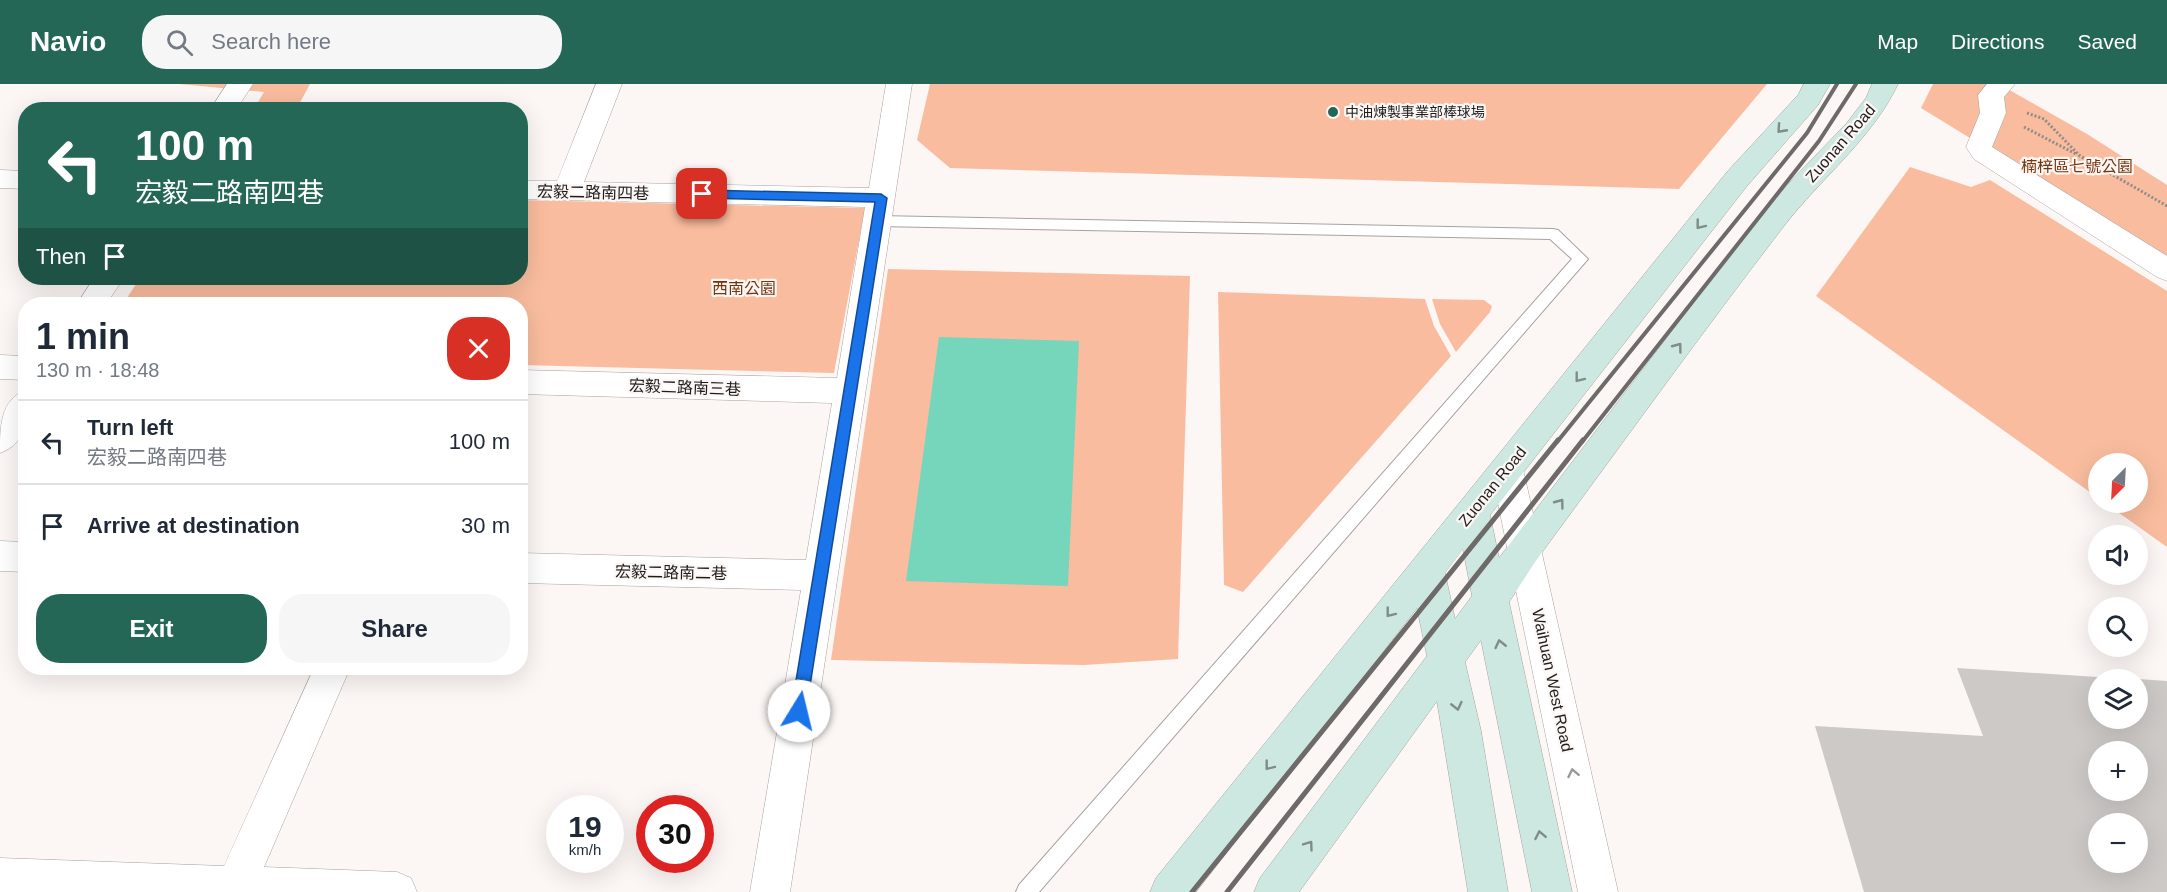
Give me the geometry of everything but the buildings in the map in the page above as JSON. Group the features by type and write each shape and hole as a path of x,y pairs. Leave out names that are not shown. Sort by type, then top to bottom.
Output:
{"street":[{"path":"228,102 240,84"},
{"path":"567,191 609,84"},
{"path":"770,892 899,84"},
{"name":"Zuonan Road","path":"1170,892 1426,567 1507,469 1737,179 1809,99 1818,84"},
{"name":"Zuonan Road","path":"1274,892 1490,600 1525,549 1788,202 1862,120 1880,97 1885,84"},
{"path":"2002,84 1991,95 1993,112 1979,147 1983,153 2167,270"},
{"path":"0,179 18,180"},
{"name":"宏毅二路南四巷","path":"528,190 879,210"},
{"path":"0,367 18,368"},
{"name":"宏毅二路南三巷","path":"528,382 850,392"},
{"path":"0,440 18,414"},
{"name":"Waihuan West Road","path":"1507,469 1598,892"},
{"path":"1472,510 1551,892"},
{"path":"0,556 18,557"},
{"path":"1426,567 1462,731 1488,892"},
{"name":"宏毅二路南二巷","path":"528,568 820,575"},
{"path":"235,889 329,675"},
{"path":"0,878 235,889 397,892"}],"lane":[{"path":"879,210 1553,234 1581,260 1026,892"}],"path":[{"path":"2018,116 2026,113 2044,119 2080,156"},
{"path":"2019,124 2167,206"}],"green space":[{"path":"179,84 310,84 300,102 258,102 264,92"},
{"name":"中油煉製事業部棒球場","path":"930,84 1767,84 1679,189 950,168 917,140"},
{"name":"楠梓區七號公園","path":"1933,84 1999,84 2087,134 2167,185 2167,259 1921,108"},
{"path":"1910,167 1971,187 1990,180 2167,291 2167,547 2148,534 2148,525 2136,525 2119,513 2148,513 2148,453 2088,453 2088,491 1816,296"},
{"name":"西南公園","path":"528,200 865,208 834,373 528,365 528,297 128,297 135,285 528,285"},
{"path":"888,269 1190,276 1178,659 1084,665 831,660"},
{"path":"1218,292 1425,299 1434,326 1451,356 1243,592 1224,585"},
{"path":"1432,299 1484,300 1492,306 1490,312 1456,352 1440,324"}],"shaded area":[{"path":"939,337 1079,341 1068,586 906,581"}],"railway":[{"path":"1557,442 1807,133 1837,84"},
{"path":"1582,442 1819,141 1856,84"},
{"path":"1192,892 1558,440"},
{"path":"1227,892 1583,440"}],"place":[{"name":"中油煉製事業部棒球場","path":"1333,112"}],"route":[{"path":"702,194 881,198 799,711"}]}
